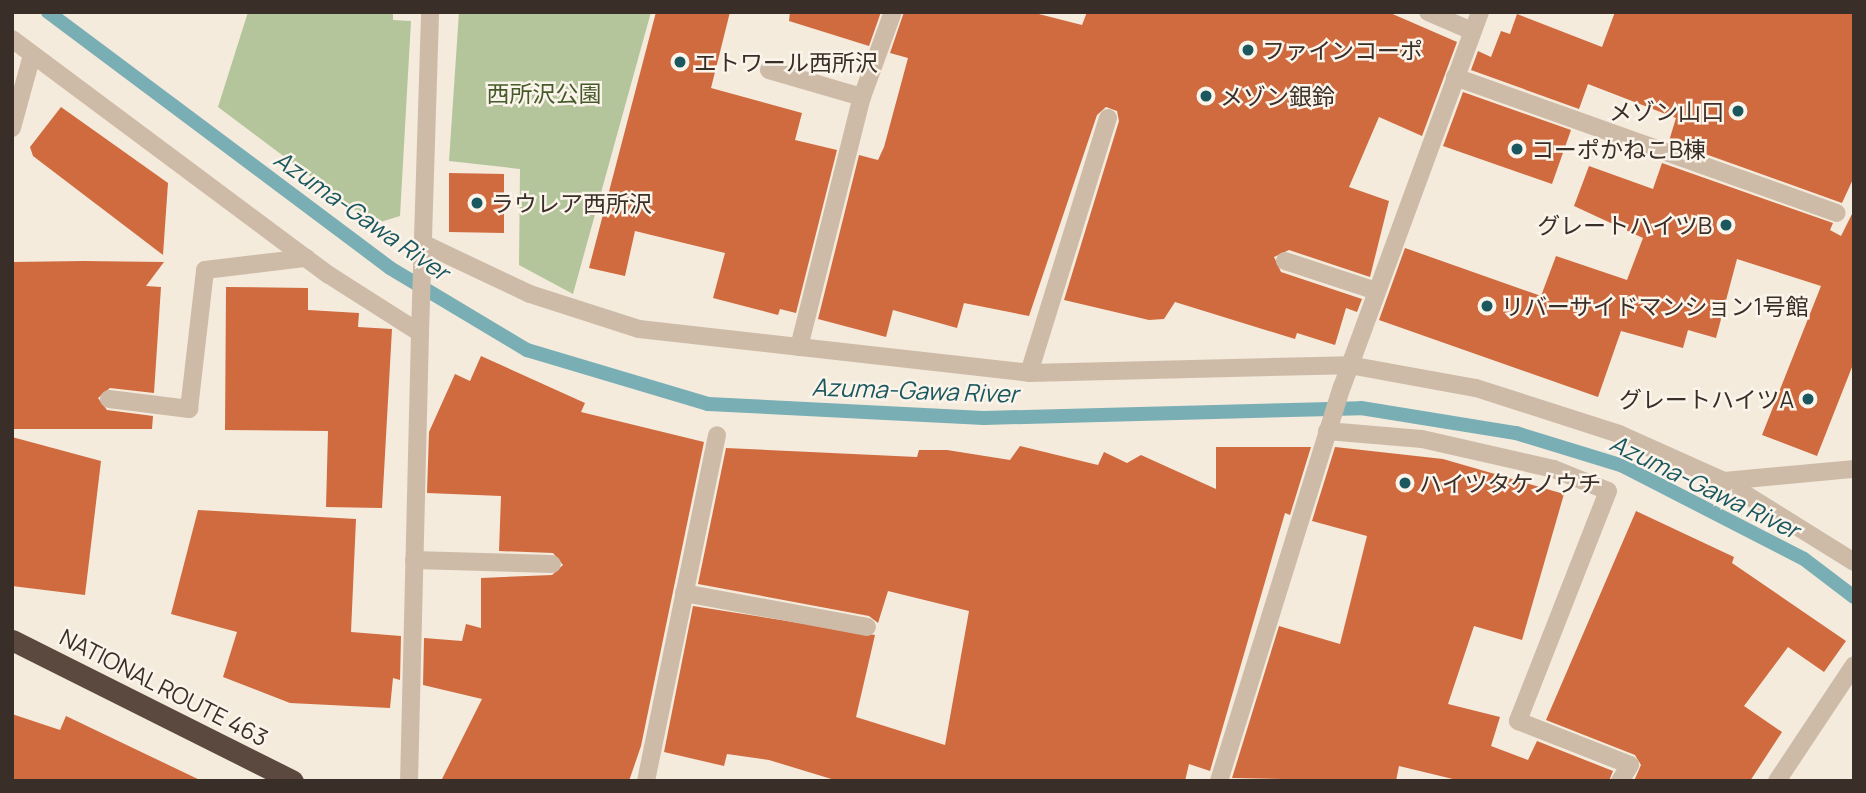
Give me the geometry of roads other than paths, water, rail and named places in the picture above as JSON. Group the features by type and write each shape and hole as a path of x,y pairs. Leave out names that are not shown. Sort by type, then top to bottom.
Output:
{"highway":[{"name":"NATIONAL ROUTE 463","path":"12,640 293,781"}],"street":[{"path":"409,781 430,12"},
{"path":"799,347 862,97 892,12"},
{"path":"1428,12 1472,31"},
{"path":"1219,781 1349,365 1479,12"},
{"path":"12,39 306,258 420,333"},
{"path":"12,128 32,55"},
{"path":"769,70 862,97"},
{"path":"1455,77 1837,213"},
{"path":"1029,373 1108,118"},
{"path":"422,243 530,294 639,329 1029,373 1349,365 1476,387 1619,434 1724,481 1854,562"},
{"path":"109,399 189,409 205,270 306,258"},
{"path":"1284,261 1376,291"},
{"path":"1329,427 1422,439 1553,469 1608,491 1518,721 1630,765 1620,781"},
{"path":"646,781 717,435"},
{"path":"1724,481 1854,469"},
{"path":"414,560 552,564"},
{"path":"684,593 867,626"},
{"path":"1777,781 1854,665"}],"waterway":[{"name":"Azuma-Gawa River","path":"48,12 390,268 527,350 708,404 984,418 1361,408 1516,433 1623,466 1804,559 1854,597"}],"place":[{"name":"ファインコーポ","path":"1248,50"},
{"name":"エトワール西所沢","path":"680,62"},
{"name":"メゾン銀鈴","path":"1206,96"},
{"name":"メゾン山口","path":"1738,111"},
{"name":"コーポかねこB棟","path":"1517,149"},
{"name":"ラウレア西所沢","path":"477,203"},
{"name":"グレートハイツB","path":"1726,225"},
{"name":"リバーサイドマンション1号館","path":"1487,306"},
{"name":"グレートハイツA","path":"1808,399"},
{"name":"ハイツタケノウチ","path":"1405,483"}],"park label":[{"name":"西所沢公園","path":"544,93"}]}
